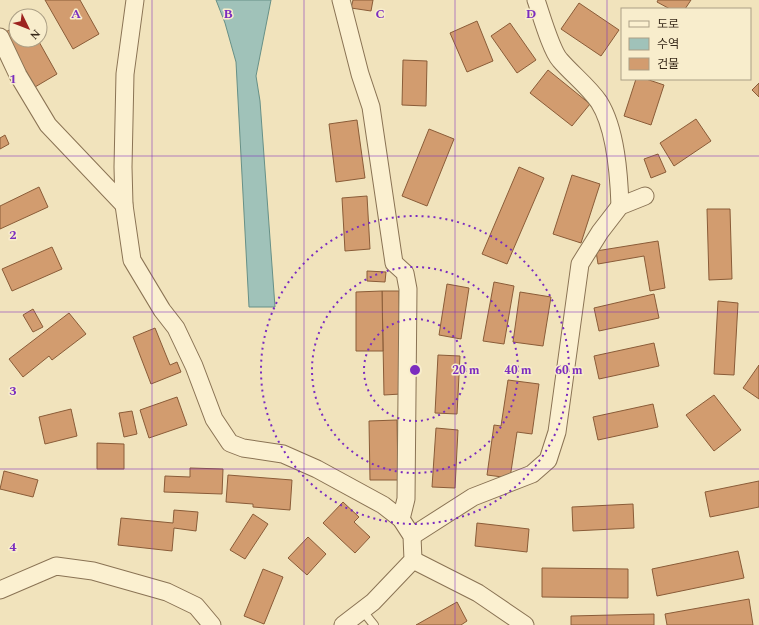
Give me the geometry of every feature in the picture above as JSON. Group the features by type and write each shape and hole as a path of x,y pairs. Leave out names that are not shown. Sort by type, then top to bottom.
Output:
{"street":[{"path":"135,0 125,74 123,167 124,205 132,260 162,310 176,328 194,366 214,419 230,443 243,448 283,454 316,469 383,505 401,519 412,536 413,560 373,602 343,625"},
{"path":"341,0 360,74 371,107 394,263 405,273 408,289 406,499 401,519"},
{"path":"536,0 558,58 582,82 599,103 609,124 619,176 620,206"},
{"path":"0,37 18,76 48,125 124,205"},
{"path":"412,536 473,498 532,474 548,460 557,432 580,264 600,232 620,206 645,196"},
{"path":"413,560 478,593 525,625"},
{"path":"0,590 56,566 93,571 167,592 196,606 212,625"}],"lane":[{"path":"362,610 374,625"}],"water":[{"path":"216,0 271,0 256,76 260,101 275,307 249,307 236,62 225,23"}],"building":[{"path":"45,0 80,0 99,34 73,49"},
{"path":"353,0 373,0 371,11 351,8"},
{"path":"658,0 691,0 686,8 668,8 657,2"},
{"path":"579,3 619,30 601,56 561,29"},
{"path":"477,21 493,61 467,72 450,33"},
{"path":"510,23 536,60 517,73 491,36"},
{"path":"8,31 8,40 4,33"},
{"path":"13,48 42,48 57,74 35,87"},
{"path":"403,60 427,61 426,106 402,105"},
{"path":"548,70 590,104 572,126 530,93"},
{"path":"636,80 649,80 664,85 651,125 624,116"},
{"path":"759,83 759,97 752,90"},
{"path":"696,119 711,141 674,166 660,143"},
{"path":"357,120 365,178 336,182 329,124"},
{"path":"429,129 454,139 427,206 402,196"},
{"path":"5,135 9,144 0,149 0,138"},
{"path":"658,154 666,172 651,178 644,159"},
{"path":"519,167 544,178 507,264 482,254"},
{"path":"572,175 600,184 581,243 553,234"},
{"path":"39,187 48,207 0,229 0,206"},
{"path":"367,196 370,249 345,251 342,198"},
{"path":"707,209 730,209 732,279 709,280"},
{"path":"658,241 665,288 650,291 644,256 598,264 596,251"},
{"path":"52,247 62,269 12,291 2,269"},
{"path":"367,271 386,272 385,282 367,281"},
{"path":"494,282 514,286 504,344 483,341"},
{"path":"447,284 469,288 461,339 439,335"},
{"path":"382,291 399,291 401,394 384,395"},
{"path":"382,291 383,351 356,351 356,292"},
{"path":"520,292 551,297 543,346 513,342"},
{"path":"654,294 659,318 599,331 594,308"},
{"path":"718,301 738,303 734,375 714,374"},
{"path":"33,309 43,327 33,332 23,315"},
{"path":"69,313 86,334 52,360 49,356 23,377 9,359"},
{"path":"155,328 170,365 177,362 181,372 151,384 133,337"},
{"path":"654,343 659,366 599,379 594,356"},
{"path":"438,355 460,356 457,414 435,413"},
{"path":"759,365 759,399 743,388"},
{"path":"508,380 539,384 532,434 517,432 510,478 487,475 494,425 501,426"},
{"path":"714,395 741,430 714,451 686,415"},
{"path":"177,397 187,425 149,438 140,410"},
{"path":"653,404 658,427 598,440 593,417"},
{"path":"71,409 77,436 45,444 39,417"},
{"path":"132,411 137,434 124,437 119,413"},
{"path":"397,420 398,480 370,480 369,421"},
{"path":"436,428 458,430 455,488 432,487"},
{"path":"97,443 124,444 124,469 97,469"},
{"path":"190,468 223,469 222,494 164,492 165,476 190,477"},
{"path":"4,471 38,480 33,497 0,489"},
{"path":"228,475 292,480 290,510 253,507 253,504 226,502"},
{"path":"759,481 759,507 710,517 705,492"},
{"path":"343,502 359,517 354,522 370,537 355,553 323,523"},
{"path":"633,504 634,528 573,531 572,507"},
{"path":"174,510 198,512 196,531 174,528 172,551 118,545 121,518 173,523"},
{"path":"253,514 268,524 245,559 230,550"},
{"path":"477,523 529,529 527,552 475,546"},
{"path":"308,537 326,554 307,575 288,558"},
{"path":"738,551 744,578 657,596 652,569"},
{"path":"542,568 628,569 628,598 542,597"},
{"path":"263,569 283,577 264,624 244,616"},
{"path":"749,599 753,625 667,625 665,614"},
{"path":"457,602 467,621 461,625 416,625"},
{"path":"654,614 654,625 571,625 571,616"}]}
